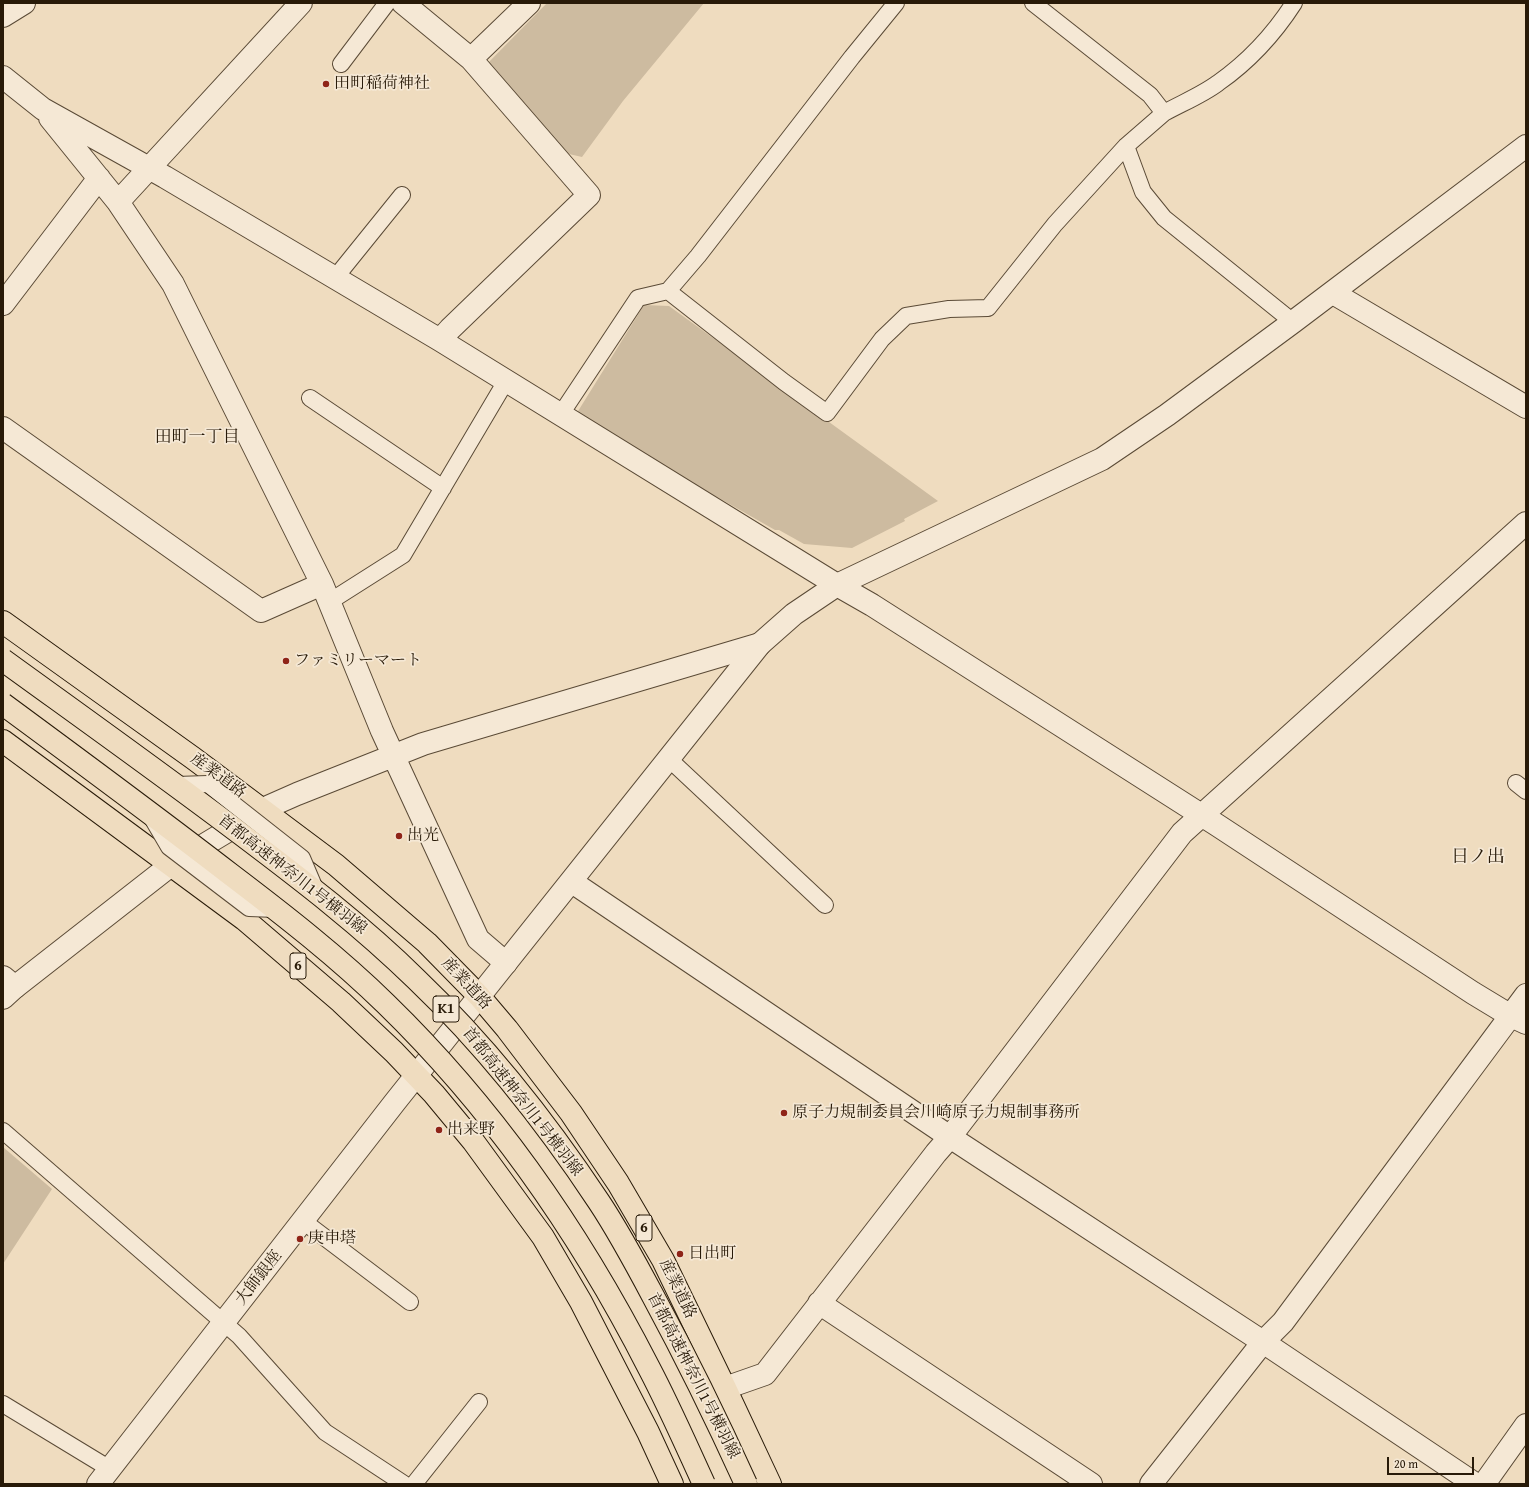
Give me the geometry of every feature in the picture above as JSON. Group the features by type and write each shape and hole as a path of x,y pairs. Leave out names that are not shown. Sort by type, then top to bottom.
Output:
{"main road":[{"name":"産業道路","path":"3,622 263,809 336,865 427,943 479,996 507,1029 572,1113 618,1183 663,1260 770,1484"},
{"name":"首都高速神奈川1号横羽線","path":"3,660 176,785 316,891 386,950 443,1006 477,1043 551,1134 600,1205 640,1271 676,1338 716,1417 746,1484"},
{"name":"K1","path":"3,704 148,810 276,909 360,979 414,1033 447,1069 482,1110 543,1190 569,1229 608,1294 649,1368 704,1484"},
{"name":"6","path":"3,741 244,919 322,986 389,1047 417,1075 473,1141 543,1237 581,1302 648,1432 672,1484"}],"street":[{"path":"3,16 24,3"},
{"path":"118,202 301,3"},
{"path":"403,3 471,59 589,195 440,340"},
{"path":"471,59 529,3"},
{"path":"3,77 42,109 149,168 440,340 878,609 1217,825 1473,993 1518,1020"},
{"path":"42,109 118,202 173,284 326,593 382,731 478,939 506,963"},
{"path":"7,987 171,865 263,809 423,744 760,644 794,614 837,585 1102,459 1167,415 1333,293 1526,146"},
{"path":"3,304 98,178"},
{"path":"1333,293 1526,407"},
{"path":"3,428 261,612 326,593"},
{"path":"725,1388 765,1374 950,1137 1182,833 1526,523"},
{"name":"大師銀座","path":"104,1476 479,996 572,882 760,644"},
{"path":"572,882 950,1137 1475,1483 1526,1425"},
{"path":"1151,1484 1263,1342 1283,1322 1518,1020 1526,995"},
{"path":"819,1303 1091,1484"}],"lane":[{"path":"341,64 386,3"},
{"path":"561,414 638,298 668,291 698,256 727,209 847,54 896,3"},
{"path":"1033,3 1150,95 1164,113"},
{"path":"668,291 784,382 827,413 882,339 906,316 949,309 988,308 1055,224 1126,146 1164,113 1218,84 1234,71 1254,53 1280,25 1294,3"},
{"path":"1126,146 1143,192 1164,218 1293,322"},
{"path":"335,278 402,195"},
{"path":"326,593 403,555 506,381"},
{"path":"310,398 443,488"},
{"path":"669,759 825,905"},
{"path":"3,1131 239,1336 325,1432 404,1484"},
{"path":"303,1221 410,1302"},
{"path":"414,1484 479,1402"},
{"path":"3,1404 104,1476"}],"shaded area":[{"path":"547,3 704,3 623,101 582,157 569,154 485,66"},
{"path":"644,305 669,306 938,501 904,519 905,521 852,548 804,544 779,530 775,530 575,416"},
{"path":"3,1147 52,1189 3,1264"}],"place":[{"name":"田町稲荷神社","path":"326,84"},
{"name":"ファミリーマート","path":"286,661"},
{"name":"出光","path":"399,836"},
{"name":"原子力規制委員会川崎原子力規制事務所","path":"784,1113"},
{"name":"出来野","path":"439,1130"},
{"name":"庚申塔","path":"300,1239"},
{"name":"日出町","path":"680,1254"}],"district":[{"name":"田町一丁目","path":"197,438"},
{"name":"日ノ出","path":"1478,857"}]}
